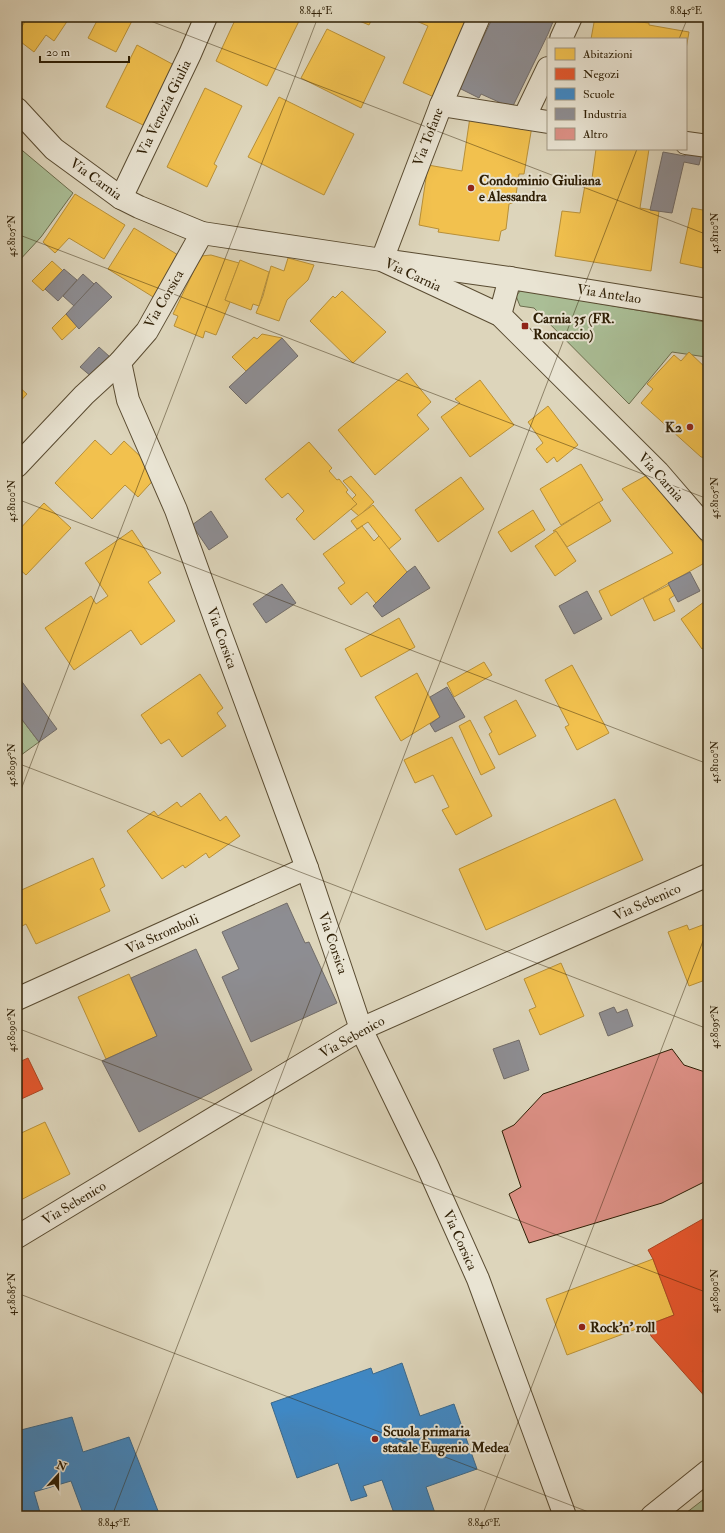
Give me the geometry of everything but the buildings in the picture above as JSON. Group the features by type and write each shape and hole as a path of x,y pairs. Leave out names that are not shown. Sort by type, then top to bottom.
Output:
{"street":[{"name":"Via Venezia Giulia","path":"121,198 190,54 206,17"},
{"name":"Via Tofane","path":"382,260 441,105 479,17"},
{"path":"562,38 572,17"},
{"path":"524,118 547,70"},
{"path":"441,105 547,122"},
{"name":"Via Carnia","path":"17,109 54,149 121,198 139,207 202,233 382,260 500,315 658,472 708,530"},
{"path":"687,143 708,146"},
{"name":"Via Corsica","path":"17,466 84,395 120,362 146,330 202,233"},
{"name":"Via Antelao","path":"382,260 510,278 708,310"},
{"path":"500,315 510,278"},
{"name":"Via Corsica","path":"120,362 128,400 176,510 307,868 361,1029 427,1164 478,1279 564,1516"},
{"name":"Via Stromboli","path":"17,999 307,868"},
{"name":"Via Sebenico","path":"17,1237 361,1029 708,875"},
{"path":"652,1516 708,1471"}],"green space":[{"path":"17,146 73,193 41,237 17,263"},
{"path":"521,290 706,322 706,357 672,352 629,404 534,308 520,306 516,296"},
{"path":"17,713 39,742 17,758"},
{"path":"708,1496 708,1516 682,1516"}],"place":[{"name":"Condominio Giuliana e Alessandra","path":"471,188"},
{"name":"Carnia 35 (FR. Roncaccio)","path":"525,326"},
{"name":"K2","path":"690,427"},
{"name":"Rock'n' roll","path":"582,1327"},
{"name":"Scuola primaria statale Eugenio Medea","path":"375,1439"}]}
